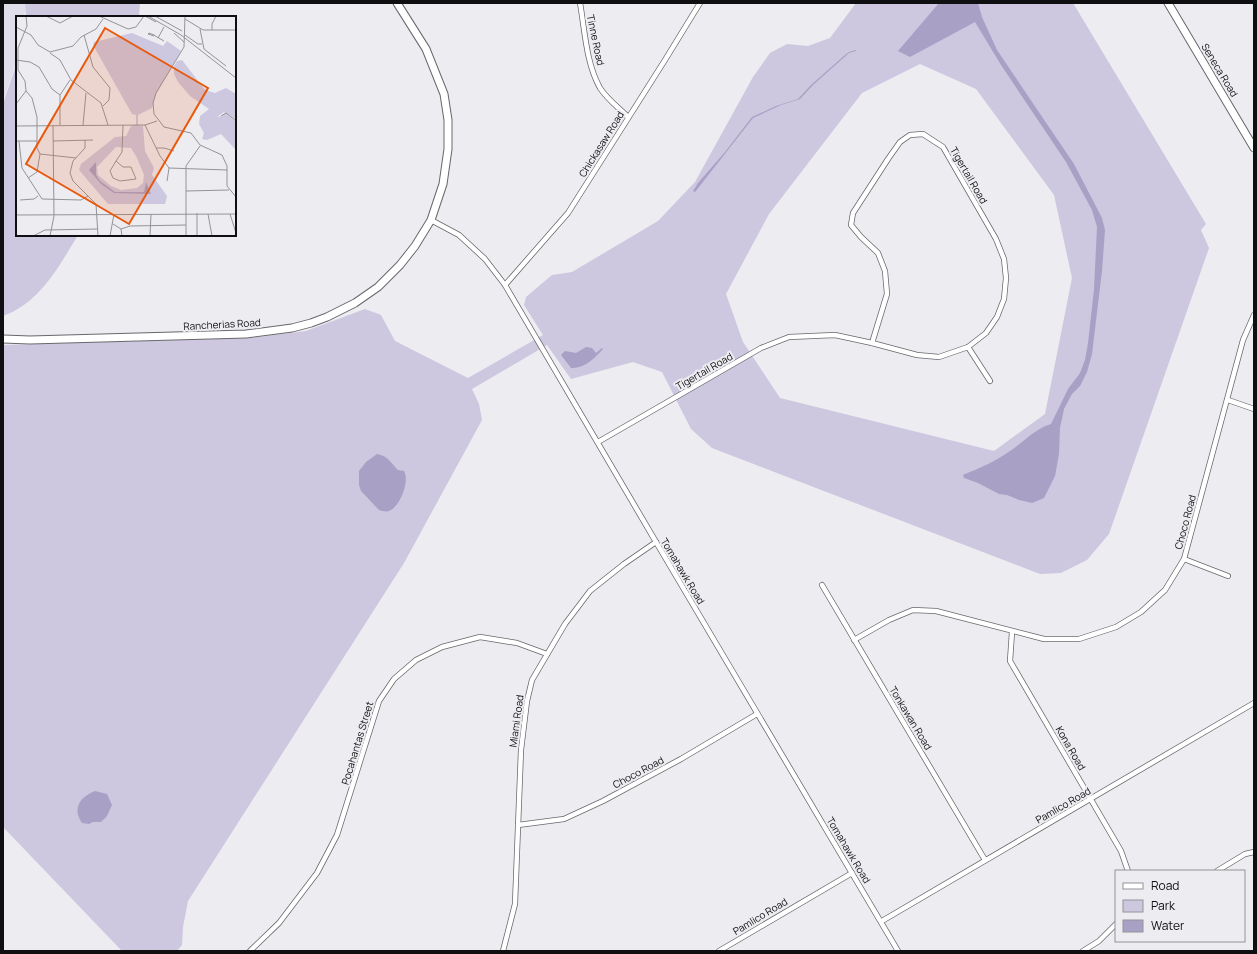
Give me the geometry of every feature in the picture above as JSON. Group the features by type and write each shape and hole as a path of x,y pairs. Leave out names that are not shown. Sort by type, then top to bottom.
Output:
{"street":[{"name":"Rancherias Road","path":"3,339 30,340 246,334 292,328 327,317 356,303 378,287 404,260 415,246 431,220 443,184 448,149 448,120 444,94 426,49 397,3"},
{"name":"Tinne Road","path":"580,3 590,64 601,88 612,102 628,117"},
{"name":"Chickasaw Road","path":"505,284 568,213 700,3"},
{"name":"Seneca Road","path":"1168,3 1253,143"},
{"name":"Tigertail Road","path":"598,442 761,348 789,337 835,335 917,355 939,357 968,347 986,333 997,317 1004,299 1006,278 1004,259 996,239 943,147 923,134 910,135 900,142 853,213 851,225 878,253 885,272 887,294 872,343"},
{"name":"Tomahawk Road","path":"431,220 459,235 486,259 505,284 757,714 882,921 898,951"},
{"name":"Choco Road","path":"854,640 889,620 914,610 936,611 1012,632 1044,639 1079,639 1116,627 1141,612 1165,590 1184,560 1243,340 1254,315"},
{"path":"968,347 990,381"},
{"path":"1228,400 1254,409"},
{"name":"Miami Road","path":"503,951 515,904 521,750 527,702 532,680 565,624 590,591 624,564 656,542"},
{"path":"1184,560 1228,576"},
{"name":"Tonkawan Road","path":"822,585 985,860"},
{"name":"Kona Road","path":"1012,632 1010,661 1121,851 1128,870"},
{"name":"Pocahantas Street","path":"250,951 279,923 317,873 337,836 379,701 394,679 416,660 442,646 480,637 517,643 547,654"},
{"name":"Pamlico Road","path":"882,921 1254,704"},
{"name":"Choco Road","path":"518,825 564,819 603,801 681,759 757,714"},
{"path":"1219,870 1245,854 1254,852"},
{"name":"Pamlico Road","path":"719,951 852,873"},
{"path":"1083,951 1099,941 1115,925"}],"shaded area":[{"path":"3,3 25,3 24,16 16,16 16,62 3,102"}],"green space":[{"path":"25,3 140,3 139,16 26,16"},
{"path":"856,3 1073,3 1206,224 1201,230 1209,248 1109,534 1087,560 1061,573 1040,574 712,448 691,429 662,372 633,362 571,379 547,345 472,389 479,404 482,420 404,563 188,901 183,927 182,945 177,951 122,951 3,827 3,345 250,338 306,331 365,309 381,315 395,341 468,378 543,335 524,305 526,297 552,275 572,272 658,221 695,182 753,77 770,53 787,44 808,46 830,38","holes":["920,64 976,89 1054,195 1072,278 1045,414 994,451 780,398 743,342 726,294 769,214 862,93"]},
{"path":"16,65 16,236 77,236 56,271 38,293 16,310 3,316 3,104"}],"water":[{"path":"939,3 978,3 982,17 997,50 1074,164 1102,218 1105,230 1102,271 1092,354 1087,372 1080,386 1072,394 1064,409 1060,428 1059,454 1055,476 1044,498 1032,503 999,494 978,483 964,478 963,475 999,458 1034,433 1051,424 1068,389 1080,373 1085,360 1088,343 1094,289 1097,227 1092,210 1066,162 1001,65 975,22 910,57 898,51"},
{"path":"856,50 849,53 813,85 800,99 781,105 753,118 695,192 693,191 752,117 776,106 798,99 811,85 845,55 849,52"},
{"path":"586,347 592,348 596,353 602,348 603,349 589,362 580,367 571,368 561,355 565,351 576,353"},
{"path":"377,454 387,458 398,470 404,471 406,475 405,487 400,499 393,509 388,511 379,510 361,491 359,485 359,471 366,462"},
{"path":"95,791 107,794 112,805 107,816 101,822 93,822 89,824 82,823 78,813 79,804 85,796"}]}
